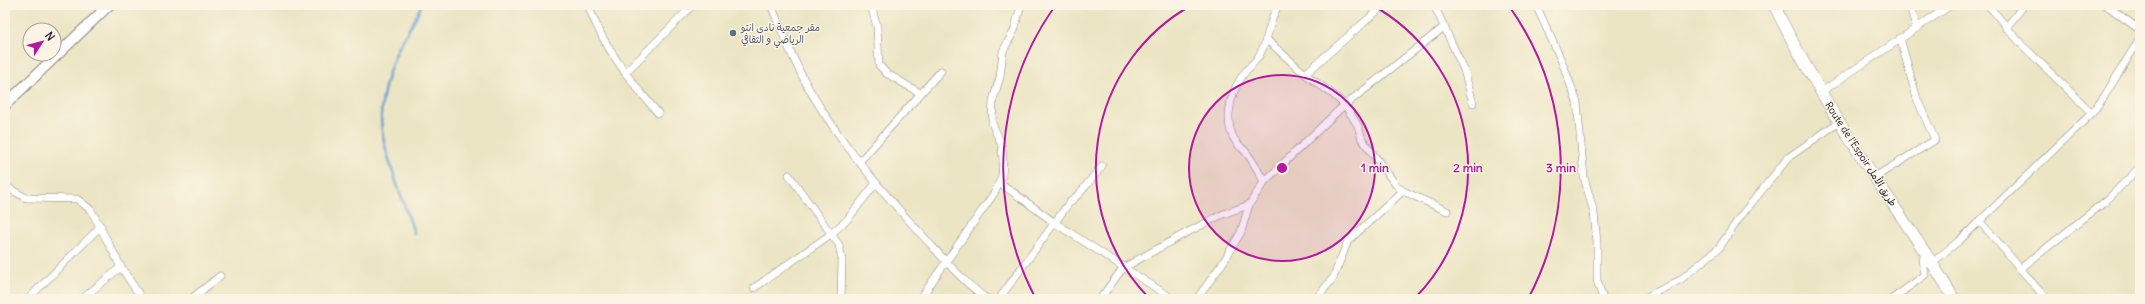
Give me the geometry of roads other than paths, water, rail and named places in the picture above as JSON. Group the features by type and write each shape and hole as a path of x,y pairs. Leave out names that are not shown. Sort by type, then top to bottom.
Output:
{"highway":[{"name":"Route de l’Espoir طريق الأمل","path":"1779,7 1821,92 1875,177 1927,252 1954,299"}],"main road":[{"path":"5,105 108,5"}],"street":[{"path":"625,73 693,5"},
{"path":"771,5 786,41 814,99 876,183 945,262 967,284 987,299"},
{"path":"870,5 877,27 879,65 886,73 920,93"},
{"path":"920,299 994,192 1002,176 1002,146 992,123 993,100 1000,77 1003,52 1014,31 1021,5"},
{"path":"1264,182 1254,162 1235,142 1230,125 1229,109 1233,92 1241,77 1260,54 1266,39 1271,17 1278,5"},
{"path":"1305,74 1384,5"},
{"path":"1434,5 1464,70 1473,103"},
{"path":"1536,5 1562,62 1577,102 1584,177 1594,213 1597,242 1598,280 1603,299"},
{"path":"1910,5 1916,28"},
{"path":"1821,92 1951,5"},
{"path":"1988,5 2006,28 2092,113"},
{"path":"2006,28 2024,5"},
{"path":"2106,5 2140,30"},
{"path":"590,10 595,22 625,73 658,113"},
{"path":"1197,299 1224,261 1241,232 1249,205 1264,182 1345,105 1444,27"},
{"path":"1875,177 1934,140 1917,99 1900,38"},
{"path":"1933,262 1979,221 2092,113 2104,97 2140,38"},
{"path":"1266,39 1305,74 1345,105 1358,126 1362,139 1368,149 1396,185 1403,191 1447,211"},
{"path":"860,161 920,93 942,71"},
{"path":"1644,299 1680,280 1719,248 1740,218 1789,157 1839,122"},
{"path":"999,299 1069,203 1080,193 1102,166"},
{"path":"2020,269 2107,200 2140,167"},
{"path":"789,175 839,245 842,260 841,299"},
{"path":"999,182 1055,223 1173,299"},
{"path":"754,288 831,234 847,220 876,183"},
{"path":"5,186 26,198 77,199 91,210 122,267 142,299"},
{"path":"1316,299 1333,278 1348,241 1403,191"},
{"path":"1100,299 1123,268 1186,232 1223,214 1249,205"},
{"path":"1979,221 2003,246 2020,269 2047,299"},
{"path":"28,299 101,226"},
{"path":"1892,299 1925,275 1923,259 1927,252"},
{"path":"82,299 122,267"},
{"path":"191,299 220,276"}],"waterway":[{"path":"414,233 393,174 386,149 381,126 381,115 386,82 393,61 421,5"}],"place":[{"name":"مقر جمعية نادي انتو الرياضي و الثقافي","path":"733,33"}]}
